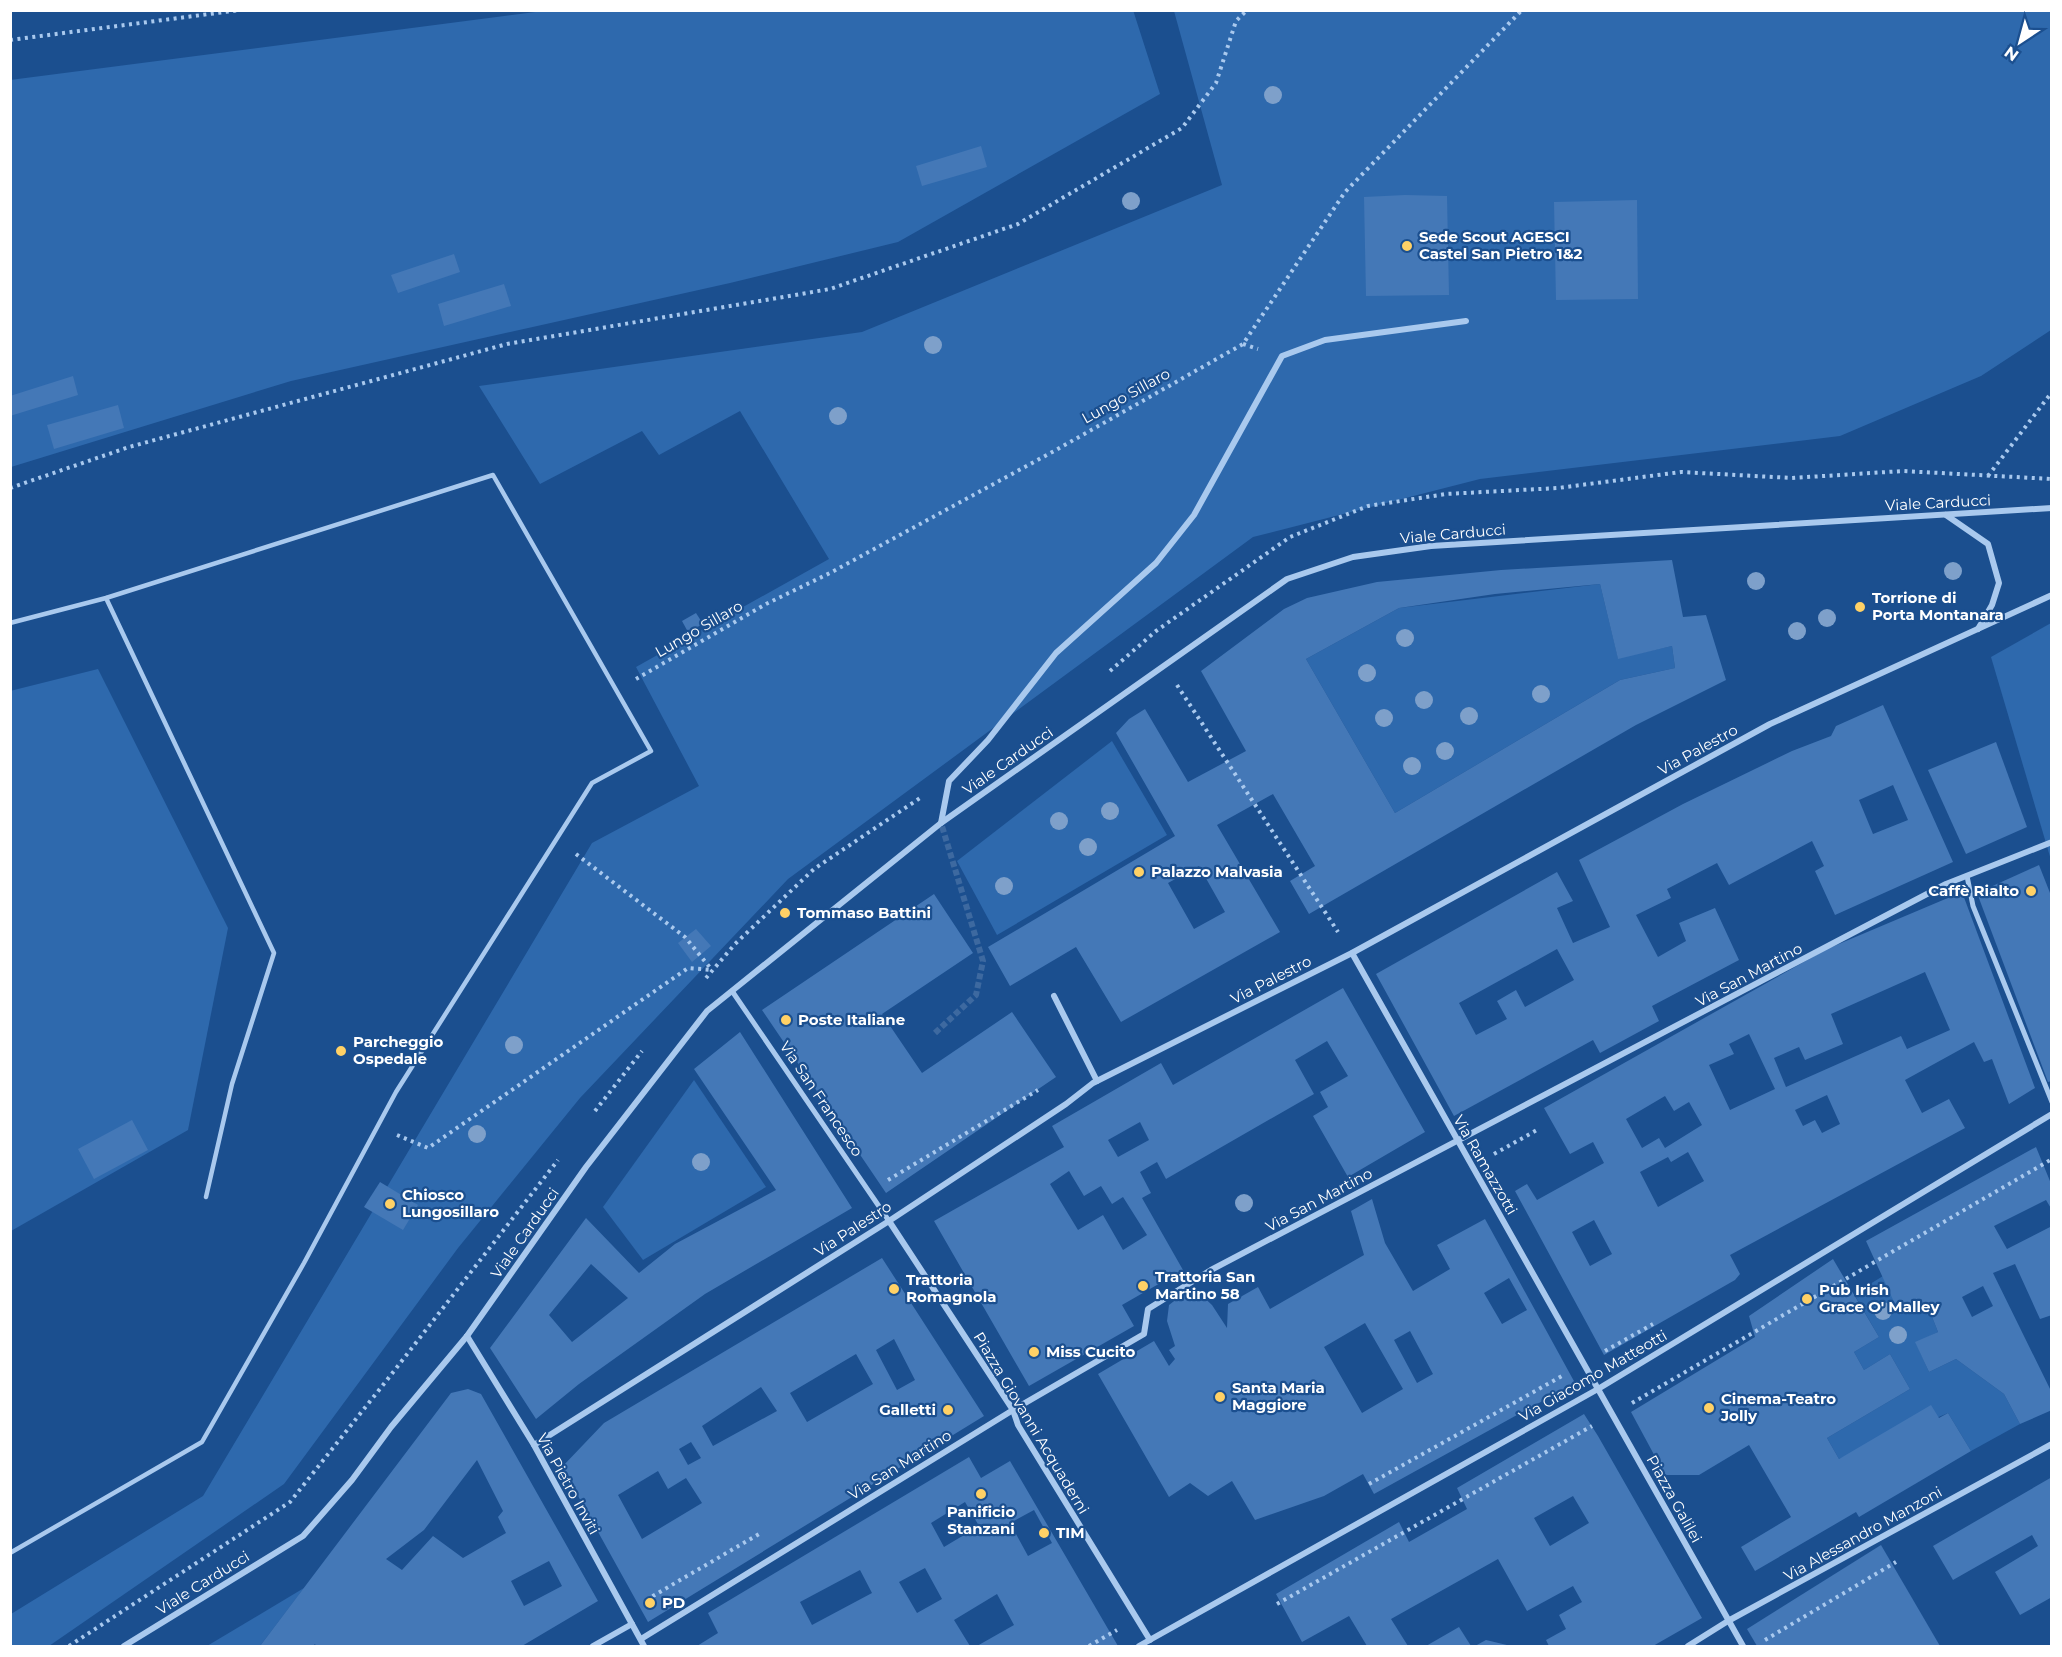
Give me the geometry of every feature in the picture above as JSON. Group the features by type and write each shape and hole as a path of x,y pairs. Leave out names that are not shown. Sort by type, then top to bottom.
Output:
{"street":[{"name":"Viale Carducci","path":"941,823 950,781 988,740 1056,653 1156,563 1194,515 1282,356 1325,339 1466,321"},
{"name":"Viale Carducci","path":"124,1647 303,1536 352,1480 392,1427 467,1336 593,1158 707,1011 941,823 1287,579 1353,557 1431,546 2050,509"},
{"path":"1946,515 1988,544 1999,583 1992,605 1978,629"},
{"name":"Via Palestro","path":"534,1445 889,1221 1097,1081 1352,953 1770,724 2052,595"},
{"name":"Via San Martino","path":"641,1639 1013,1410 1144,1334 1148,1309 1212,1270 1946,884 2052,842"},
{"path":"1967,876 1973,906 2052,1102"},
{"name":"Via Ramazzotti","path":"1352,953 1598,1389"},
{"name":"Via San Francesco","path":"732,991 889,1221"},
{"path":"1054,996 1097,1081"},
{"name":"Via Giacomo Matteotti","path":"1139,1647 1598,1389 2052,1114"},
{"name":"Piazza Giovanni Acquaderni","path":"889,1221 1013,1410 1018,1425 1150,1640"},
{"name":"Via Pietro Inviti","path":"467,1336 534,1445 644,1647"},
{"name":"Piazza Galilei","path":"1598,1389 1728,1621"},
{"name":"Via Alessandro Manzoni","path":"1688,1647 1728,1621 2052,1444"},
{"path":"1728,1621 1743,1647"},
{"path":"593,1647 632,1624"}],"lane":[{"path":"10,623 106,598 493,475 651,751 592,783 396,1092 304,1263 202,1442 10,1553"},
{"path":"106,598 274,953 232,1084 206,1197"}],"path":[{"path":"10,40 240,10"},
{"path":"10,488 129,447 507,344 830,289 1018,224 1182,128 1216,83 1236,21 1247,10"},
{"name":"Lungo Sillaro","path":"637,678 766,604 840,567 1056,450 1243,344 1346,192 1522,10"},
{"path":"1988,476 2052,392"},
{"path":"1103,676 1156,631 1290,537 1368,506 1446,494 1558,488 1681,472 1792,478 1903,471 2052,479"},
{"path":"1164,666 1352,953"},
{"path":"705,979 735,944 814,869 911,803 950,781"},
{"path":"577,855 685,937 712,970"},
{"path":"378,1126 428,1148 688,968"},
{"path":"591,1116 647,1045"},
{"path":"869,1191 1047,1084"},
{"path":"69,1647 290,1502 563,1153"},
{"path":"1277,1604 1613,1414 2052,1159"},
{"path":"1764,1640 1896,1562"}],"shaded area":[{"path":"551,10 1133,10 1160,94 898,242 730,283 291,381 11,467 10,80"},
{"path":"1174,11 2051,11 2051,330 1981,376 1840,436 1480,479 1253,537 788,879 580,1098 458,1248 284,1484 49,1646 11,1646 11,1614 203,1496 592,843 699,786 636,667 829,559 740,411 659,455 642,431 540,484 479,386 862,332 1222,185"},
{"path":"1600,584 1618,658 1672,646 1675,668 1620,680 1395,813 1306,659 1399,608"},
{"path":"2051,623 2051,860 1991,657"},
{"path":"98,669 228,928 188,1130 11,1231 10,691"},
{"path":"1112,741 1167,835 997,935 957,861"},
{"path":"694,1080 766,1187 643,1260 603,1207"},
{"path":"1883,1276 1900,1314 1927,1304 1938,1332 1916,1343 1929,1372 1956,1359 2004,1394 2020,1424 1971,1451 1948,1413 1839,1459 1827,1438 1910,1389 1890,1354 1864,1370 1854,1352 1879,1337 1854,1294"},
{"path":"304,1588 260,1646 207,1646"}],"building":[{"path":"981,146 987,167 922,186 916,166"},
{"name":"Sede Scout AGESCI Castel San Pietro 1&2","path":"1447,196 1449,295 1366,296 1364,197"},
{"name":"Sede Scout AGESCI Castel San Pietro 1&2","path":"1637,200 1638,299 1556,300 1554,202"},
{"path":"454,254 460,272 398,293 391,275"},
{"path":"504,284 511,306 444,326 438,304"},
{"path":"73,376 78,395 10,416 10,396"},
{"path":"118,405 124,428 54,449 47,425"},
{"path":"1672,560 1683,617 1706,615 1726,680 1636,725 1309,914 1290,881 1315,866 1273,794 1217,825 1280,932 1121,1022 1076,947 1010,986 988,947 1175,836 1116,733 1129,719 1145,709 1188,782 1246,751 1201,671 1284,609 1307,598 1377,582 1501,570","holes":["1600,584 1618,659 1672,646 1675,668 1620,680 1395,813 1306,659 1399,608 1495,594","1199,866 1225,912 1194,929 1168,883"]},
{"path":"696,613 703,624 688,632 682,621"},
{"path":"1883,705 1953,862 1835,915 1815,871 1824,866 1812,841 1729,885 1717,863 1667,889 1671,898 1636,915 1658,957 1686,941 1679,923 1715,908 1739,960 1652,1006 1659,1021 1600,1053 1593,1040 1454,1116 1376,974 1557,872 1573,901 1557,908 1573,943 1610,927 1579,860 1683,804 1792,751 1831,736 1836,726","holes":["1893,785 1908,820 1873,834 1859,800","1557,949 1574,980 1525,1007 1516,990 1497,1001 1507,1019 1476,1035 1459,1003"]},
{"path":"1996,742 2027,827 1966,854 1928,770"},
{"path":"2039,865 2052,898 2052,1081 2048,1082 1977,893"},
{"path":"1962,892 2035,1088 2009,1104 1992,1059 1984,1062 1974,1042 1905,1080 1922,1113 1949,1099 1965,1128 1730,1255 1740,1274 1735,1280 1604,1355 1515,1191 1527,1184 1537,1200 1604,1163 1593,1142 1570,1154 1544,1108 1827,949","holes":["1925,972 1950,1030 1907,1049 1901,1036 1786,1087 1774,1058 1799,1047 1805,1060 1843,1044 1831,1014","1749,1034 1775,1089 1730,1110 1709,1065 1734,1054 1729,1044","1827,1095 1840,1124 1822,1133 1815,1120 1803,1126 1795,1110","1665,1096 1674,1111 1689,1102 1702,1125 1665,1148 1659,1138 1642,1148 1626,1119","1688,1152 1704,1181 1658,1207 1640,1172 1668,1157 1671,1162","1594,1220 1612,1254 1590,1266 1572,1232"]},
{"path":"934,894 973,953 882,1014 922,1073 1012,1012 1056,1077 886,1193 762,1010"},
{"path":"696,929 711,946 692,962 678,943"},
{"path":"1343,988 1425,1132 1348,1177 1313,1116 1328,1107 1320,1092 1348,1076 1327,1041 1295,1060 1314,1094 1166,1179 1157,1162 1140,1172 1151,1193 1142,1198 1183,1270 1122,1305 1134,1326 1029,1386 934,1221 1064,1147 1052,1126 1161,1063 1173,1085","holes":["1140,1122 1149,1140 1118,1157 1108,1140","1069,1171 1084,1196 1101,1186 1112,1204 1123,1197 1147,1235 1123,1250 1103,1215 1078,1230 1050,1184"]},
{"path":"740,1032 852,1208 705,1294 579,1384 536,1419 490,1348 586,1218 639,1273 675,1244 776,1190 694,1069","holes":["591,1264 628,1298 572,1342 549,1315"]},
{"path":"132,1120 148,1150 94,1179 78,1149"},
{"path":"2036,1147 2052,1186 2052,1210 2046,1200 1994,1226 2007,1249 2052,1226 2052,1315 2040,1319 2015,1264 1993,1273 2052,1393 2052,1410 2020,1424 2004,1394 1956,1359 1929,1372 1915,1342 1938,1332 1927,1304 1900,1315 1866,1241","holes":["1983,1286 1993,1306 1972,1317 1962,1297"]},
{"path":"380,1182 418,1205 403,1230 364,1207"},
{"path":"1372,1199 1385,1243 1413,1291 1450,1269 1437,1245 1485,1219 1575,1383 1374,1494 1363,1474 1324,1496 1255,1520 1232,1481 1208,1496 1190,1483 1169,1497 1098,1374 1154,1341 1169,1366 1175,1359 1169,1350 1175,1346 1167,1321 1169,1305 1183,1294 1198,1292 1212,1305 1227,1328 1228,1304 1258,1287 1270,1309 1364,1255 1351,1211","holes":["1509,1278 1527,1310 1502,1324 1484,1293","1365,1323 1403,1389 1362,1413 1324,1347","1410,1331 1433,1374 1417,1383 1394,1340"]},
{"path":"882,1258 984,1416 648,1622 562,1467 604,1423","holes":["894,1339 915,1380 897,1390 876,1350","856,1354 873,1384 807,1422 790,1393","761,1387 777,1411 713,1446 702,1426","691,1442 701,1458 688,1465 679,1449","658,1471 668,1489 686,1478 702,1503 642,1539 618,1495"]},
{"path":"1833,1259 1879,1337 1854,1352 1864,1370 1890,1354 1910,1389 1827,1438 1839,1459 1931,1405 1939,1418 1948,1413 1971,1451 1859,1517 1856,1512 1755,1571 1741,1547 1791,1517 1749,1445 1699,1475 1665,1475 1631,1412 1755,1337 1749,1316"},
{"path":"468,1389 481,1394 598,1601 522,1646 316,1646 315,1644 313,1646 260,1646 451,1393","holes":["477,1460 503,1511 498,1517 506,1533 463,1558 433,1536 402,1570 386,1559 424,1530","549,1561 562,1586 524,1606 511,1581"]},
{"path":"1584,1414 1702,1618 1653,1646 1549,1646 1546,1640 1566,1629 1559,1615 1582,1602 1573,1586 1527,1611 1498,1559 1391,1619 1408,1646 1367,1646 1349,1616 1302,1642 1276,1594 1399,1522 1409,1542 1467,1509 1457,1488","holes":["1573,1496 1589,1523 1550,1546 1534,1518"]},
{"path":"969,1457 981,1478 1010,1461 1118,1646 977,1646 1014,1625 997,1594 954,1620 970,1646 697,1646 718,1633 708,1613","holes":["965,1502 979,1526 944,1547 931,1523","1034,1510 1052,1543 1028,1556 1010,1523","925,1568 942,1599 917,1613 899,1582","860,1570 872,1593 812,1625 800,1602"]},
{"path":"2052,1477 2052,1597 2020,1615 1995,1572 2038,1546 2032,1535 1953,1580 1933,1546"},
{"path":"1881,1545 1940,1646 1757,1646 1747,1629"},
{"path":"1459,1627 1471,1646 1426,1646"},
{"path":"1486,1640 1511,1646 1475,1646"}],"tunnel":[{"path":"935,1033 976,995 983,961 941,823"}],"place":[{"name":"Sede Scout AGESCI Castel San Pietro 1&2","path":"1407,246"},
{"name":"Torrione di Porta Montanara","path":"1860,607"},
{"name":"Palazzo Malvasia","path":"1139,872"},
{"name":"Caffè Rialto","path":"2031,891"},
{"name":"Tommaso Battini","path":"785,913"},
{"name":"Poste Italiane","path":"786,1020"},
{"name":"Parcheggio Ospedale","path":"341,1051"},
{"name":"Chiosco Lungosillaro","path":"390,1204"},
{"name":"Trattoria San Martino 58","path":"1143,1286"},
{"name":"Trattoria Romagnola","path":"894,1289"},
{"name":"Pub Irish Grace O' Malley","path":"1807,1299"},
{"name":"Miss Cucito","path":"1034,1352"},
{"name":"Santa Maria Maggiore","path":"1220,1397"},
{"name":"Cinema-Teatro Jolly","path":"1709,1408"},
{"name":"Galletti","path":"948,1410"},
{"name":"Panificio Stanzani","path":"981,1494"},
{"name":"TIM","path":"1044,1533"},
{"name":"PD","path":"650,1603"}]}
